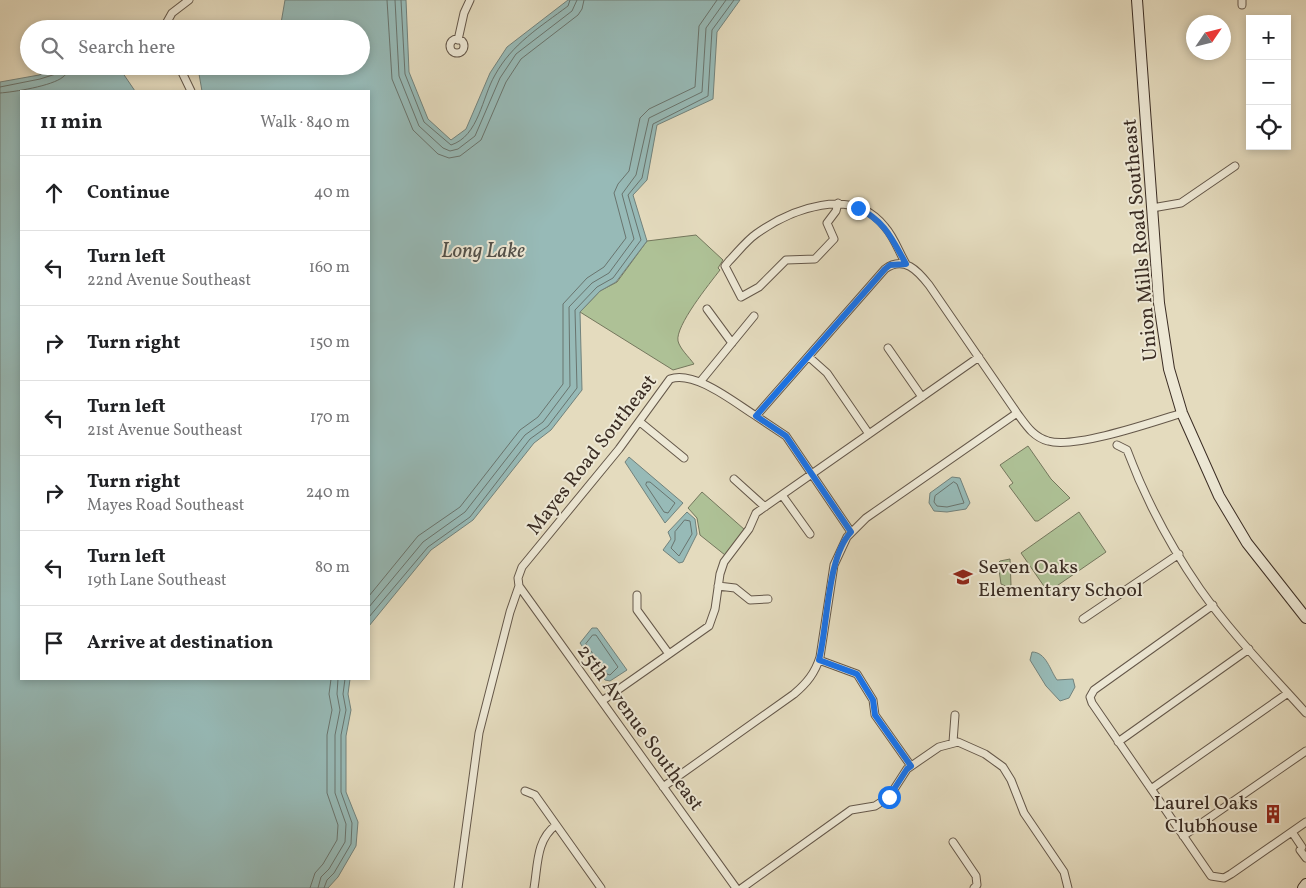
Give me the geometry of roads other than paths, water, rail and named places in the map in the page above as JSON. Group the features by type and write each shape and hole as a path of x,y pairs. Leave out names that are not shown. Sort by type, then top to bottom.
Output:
{"street":[{"path":"168,20 172,14 190,0"},
{"path":"458,40 464,12 470,0"},
{"name":"Union Mills Road Southeast","path":"1137,0 1163,339 1168,369 1182,413 1208,474 1233,521 1276,581 1306,618"},
{"path":"183,75 191,90"},
{"path":"1152,208 1181,203 1235,166"},
{"path":"838,203 836,212 826,223 834,239 815,259 786,260 766,282 741,297 725,266 754,235 780,220 821,204 838,203 872,214 885,226 906,264"},
{"path":"756,416 885,269 890,265 906,264 914,268 926,281 1028,429 1038,437 1059,443 1115,432 1182,413"},
{"path":"707,309 732,342"},
{"path":"700,382 754,316"},
{"path":"888,348 922,398"},
{"path":"809,357 827,373 869,434"},
{"path":"602,701 709,626 715,609 724,562 749,529 756,513 979,357"},
{"name":"Mayes Road Southeast","path":"458,888 479,733 510,612 520,586 518,578 528,559 640,422 670,379 678,376 700,382 786,436 851,532"},
{"path":"663,787 794,694 805,685 816,671 834,565 840,547 851,532 866,518 1017,413"},
{"path":"640,422 684,458"},
{"path":"1117,445 1127,450 1161,523 1200,588 1249,649 1306,713"},
{"path":"734,479 765,507"},
{"path":"782,495 810,534"},
{"path":"1083,619 1179,554"},
{"name":"25th Avenue Southeast","path":"520,586 736,888"},
{"path":"718,586 735,588 750,600 768,599"},
{"path":"638,595 637,610 669,654"},
{"path":"1213,605 1094,690 1090,697 1095,708 1211,876 1224,878 1306,822"},
{"path":"1118,742 1249,649"},
{"path":"819,660 857,674 873,700 875,715 911,766"},
{"path":"1151,789 1288,693"},
{"path":"953,742 955,715"},
{"path":"742,888 851,810 875,806 889,797 907,769 939,747 953,742 958,742 985,754 1003,768 1011,780 1024,813 1064,872 1068,887"},
{"path":"1183,836 1306,751"},
{"path":"525,791 535,795 601,888"},
{"path":"534,888 540,844 549,830 556,825"},
{"path":"1292,832 1304,846 1300,850 1306,858"},
{"path":"953,842 976,876 977,885 974,888"},
{"path":"1303,888 1306,884"}],"water":[{"name":"Long Lake","path":"285,0 406,0 409,72 428,119 451,140 466,129 490,73 507,47 568,0 740,0 717,32 713,99 657,125 647,180 633,195 647,241 616,282 600,291 580,312 582,390 551,430 534,443 473,520 431,550 370,625 370,90 202,90 199,75 370,75 370,20 282,20"},
{"path":"39,75 124,75 134,90 20,90 20,680 350,680 348,694 351,710 346,736 346,792 358,822 356,846 338,877 328,888 0,888 0,82"},
{"path":"629,457 683,503 665,523 625,462"},
{"path":"952,477 960,478 970,503 966,509 947,512 934,511 929,503 930,493"},
{"path":"687,512 695,519 697,534 683,562 679,563 663,550 671,539 668,532"},
{"path":"592,628 597,628 627,670 610,681 605,680 580,643"},
{"path":"1032,652 1044,658 1057,680 1073,679 1075,687 1069,698 1060,701 1046,686 1030,660"}],"place":[{"name":"Seven Oaks Elementary School","path":"963,577"},
{"name":"Laurel Oaks Clubhouse","path":"1273,814"}]}
